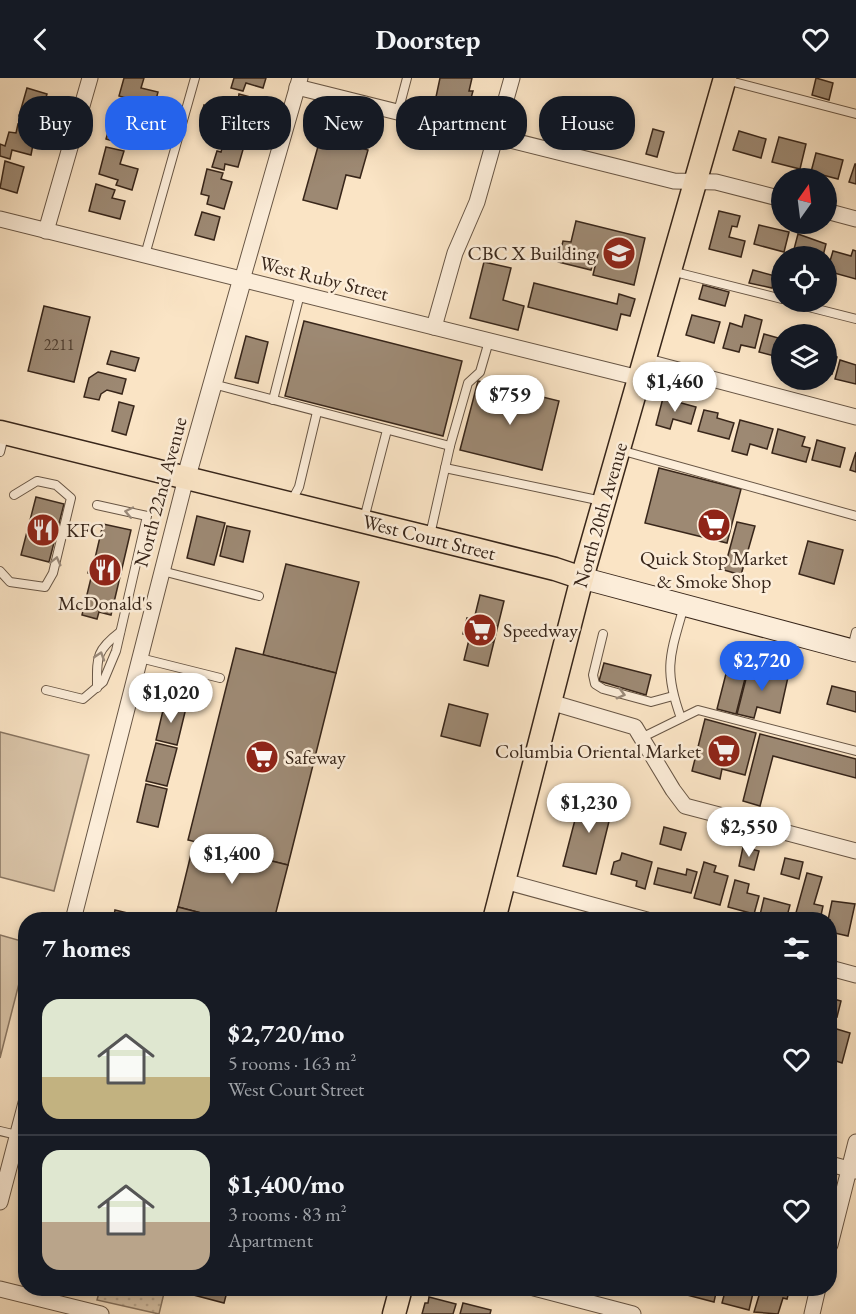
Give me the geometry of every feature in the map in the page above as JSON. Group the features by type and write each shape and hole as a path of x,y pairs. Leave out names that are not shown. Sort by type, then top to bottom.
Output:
{"main road":[{"name":"North 20th Avenue","path":"496,912 603,501 724,79"},
{"name":"West Court Street","path":"1,439 186,478 555,569 684,605 854,644"},
{"path":"394,1314 399,1296"}],"street":[{"path":"46,231 90,78"},
{"path":"507,96 512,78"},
{"path":"299,82 396,111"},
{"name":"North 22nd Avenue","path":"75,912 186,478 299,82"},
{"path":"527,144 674,181 717,182 771,196"},
{"path":"434,327 455,253 477,202 492,150"},
{"path":"837,214 856,219"},
{"name":"West Ruby Street","path":"0,219 489,341 641,370 856,417"},
{"path":"550,702 632,725 685,806 856,850"},
{"path":"504,881 618,912"},
{"path":"837,970 856,975"},
{"path":"0,1202 18,1131"},
{"path":"837,1222 853,1170 856,1142"},
{"path":"837,1166 853,1170"},
{"path":"0,1289 18,1293"},
{"path":"28,1296 101,1314"},
{"path":"564,1296 633,1314"},
{"path":"812,1314 816,1296"}],"lane":[{"path":"145,255 195,78"},
{"path":"402,96 407,78"},
{"path":"724,79 856,114"},
{"path":"670,270 771,296"},
{"path":"273,400 300,294"},
{"path":"828,312 856,319"},
{"path":"429,537 468,382 480,372 489,341"},
{"path":"213,384 450,447"},
{"path":"290,503 299,487 316,412"},
{"path":"363,521 387,430"},
{"path":"618,449 856,516"},
{"path":"445,468 603,501"},
{"path":"0,571 10,582 45,587 53,573 71,498 56,485 38,481 14,495"},
{"path":"46,690 83,699 103,682 116,651 147,516 97,505"},
{"path":"162,571 259,596"},
{"path":"681,718 670,684 670,657 684,605"},
{"path":"97,688 97,657 106,642 120,632"},
{"path":"603,634 593,675 595,684 603,689 651,702 673,696"},
{"path":"140,658 219,678"},
{"path":"641,738 698,710 856,751"},
{"path":"0,1131 17,1135"}],"shaded area":[{"path":"0,732 89,755 54,891 0,877"},
{"path":"0,935 18,940 18,987 0,1058"},
{"path":"98,1296 163,1296 159,1314 97,1300"}],"building":[{"path":"124,78 144,78 141,88 158,92 157,96 119,96"},
{"path":"234,78 266,78 263,88 246,83 243,91 231,88"},
{"path":"440,78 472,78 469,91 473,91 472,96 436,96"},
{"path":"816,78 833,83 829,100 812,95"},
{"path":"27,88 47,94 46,96 25,96"},
{"path":"18,124 18,150 32,150 31,155 12,150 10,159 0,156 0,144 5,146 9,132 16,133"},
{"path":"653,129 664,132 657,157 646,154"},
{"path":"739,131 766,139 761,158 733,150"},
{"path":"779,137 806,144 800,168 772,162"},
{"path":"105,150 124,151 120,164 138,169 132,190 116,185 118,180 99,174"},
{"path":"222,150 243,150 238,167 225,164 224,170 212,167 217,151 221,152"},
{"path":"317,150 368,150 360,178 346,175 337,209 303,200"},
{"path":"816,153 843,160 838,179 837,168 812,168"},
{"path":"5,161 24,167 17,193 0,188"},
{"path":"856,164 856,184 849,182"},
{"path":"207,169 223,173 221,179 232,182 224,209 207,204 209,196 201,194"},
{"path":"96,184 115,190 112,198 125,201 120,219 89,211"},
{"path":"719,211 740,216 737,227 732,226 729,237 745,241 741,257 709,249"},
{"path":"202,212 220,217 214,240 195,235"},
{"name":"CBC X Building","path":"576,221 645,238 634,285 593,275 598,254 596,253 591,270 558,262 563,241 571,242"},
{"path":"759,225 771,228 771,234 788,234 786,246 771,246 771,249 754,244"},
{"path":"798,234 826,244 826,246 795,246"},
{"path":"853,250 856,251 856,279 837,274 837,252 851,256"},
{"path":"484,262 511,268 503,300 524,306 518,330 470,318"},
{"path":"753,270 771,275 771,288 749,283"},
{"path":"534,283 617,304 619,294 635,299 630,316 621,314 617,330 528,307"},
{"path":"703,285 729,292 725,306 699,299"},
{"path":"44,306 90,317 74,382 28,371"},
{"path":"692,315 720,322 714,343 686,335"},
{"path":"745,315 762,320 755,348 741,345 739,352 723,348 730,323 742,327"},
{"path":"304,321 462,361 443,436 285,396"},
{"path":"764,334 771,336 771,355 759,352"},
{"path":"246,336 268,342 258,383 235,378"},
{"path":"111,351 139,358 135,371 107,364"},
{"path":"840,360 856,365 856,384 837,379"},
{"path":"98,372 126,379 122,394 107,390 101,394 99,400 84,397 89,378"},
{"path":"478,381 559,401 542,470 460,450"},
{"path":"663,398 696,407 691,424 673,419 670,429 656,425"},
{"path":"119,402 134,406 126,435 112,431"},
{"path":"704,410 718,413 717,418 734,423 729,439 698,431"},
{"path":"740,420 773,429 767,449 750,444 747,455 732,451"},
{"path":"778,429 805,437 802,446 810,448 806,462 772,453"},
{"path":"817,440 845,448 840,467 812,460"},
{"path":"856,452 856,472 850,470"},
{"path":"659,468 741,489 727,543 645,523"},
{"name":"KFC","path":"36,497 64,504 49,562 21,555"},
{"path":"197,516 225,523 214,565 187,558"},
{"path":"737,522 755,526 741,575 724,570"},
{"name":"McDonald's","path":"103,524 131,530 111,615 99,612 97,619 82,615 92,574 88,573 90,566 93,567"},
{"path":"227,526 250,531 243,562 220,556"},
{"path":"808,541 843,550 834,584 799,574"},
{"path":"286,564 359,582 336,673 263,655"},
{"name":"Speedway","path":"480,595 504,601 488,666 464,660"},
{"name":"Speedway","path":"467,618 497,626 493,642 463,634"},
{"name":"Safeway","path":"236,648 336,673 288,865 188,840"},
{"path":"729,662 748,667 736,714 717,709"},
{"path":"604,663 651,675 646,695 599,681"},
{"path":"749,667 788,677 780,713 757,707 754,718 737,714"},
{"path":"832,686 856,692 856,712 827,704"},
{"path":"165,702 186,708 177,745 156,740"},
{"path":"449,704 488,714 480,746 441,736"},
{"name":"Columbia Oriental Market","path":"705,719 756,733 745,775 722,769 720,779 692,771"},
{"path":"760,734 856,759 856,778 773,756 760,806 743,801"},
{"path":"156,743 177,748 167,786 146,781"},
{"path":"146,784 167,789 158,827 137,822"},
{"path":"582,793 614,801 596,874 563,866"},
{"path":"664,827 686,833 681,850 660,844"},
{"path":"194,842 288,865 276,912 197,912 178,907"},
{"path":"743,847 759,851 754,870 739,866"},
{"path":"622,853 652,862 645,889 636,886 637,881 611,874 614,862 620,860"},
{"path":"785,858 803,862 799,879 781,874"},
{"path":"704,862 716,866 714,872 728,876 720,905 694,898"},
{"path":"658,868 686,875 687,869 697,872 691,893 654,884"},
{"path":"807,873 822,877 814,904 823,906 822,912 796,912"},
{"path":"735,880 749,884 747,893 759,896 755,912 728,907"},
{"path":"764,898 790,905 788,912 761,912"},
{"path":"832,901 855,904 848,936 837,934 837,912 830,912"},
{"path":"178,907 197,912 176,912"},
{"path":"837,1000 841,1001 837,1017"},
{"path":"837,1029 850,1033 842,1063 837,1061"},
{"path":"197,1296 226,1296 224,1303"},
{"path":"691,1296 715,1296 714,1302"},
{"path":"724,1296 752,1296 749,1310 722,1303"},
{"path":"759,1296 788,1296 787,1299 783,1298 778,1314 754,1312"},
{"path":"429,1297 456,1304 453,1314 422,1314"},
{"path":"463,1303 491,1310 490,1314 460,1314"}],"place":[{"name":"CBC X Building","path":"619,253"},
{"name":"Quick Stop Market & Smoke Shop","path":"714,525"},
{"name":"KFC","path":"43,530"},
{"name":"McDonald's","path":"105,570"},
{"name":"Speedway","path":"480,630"},
{"name":"Columbia Oriental Market","path":"724,751"},
{"name":"Safeway","path":"262,757"}]}
